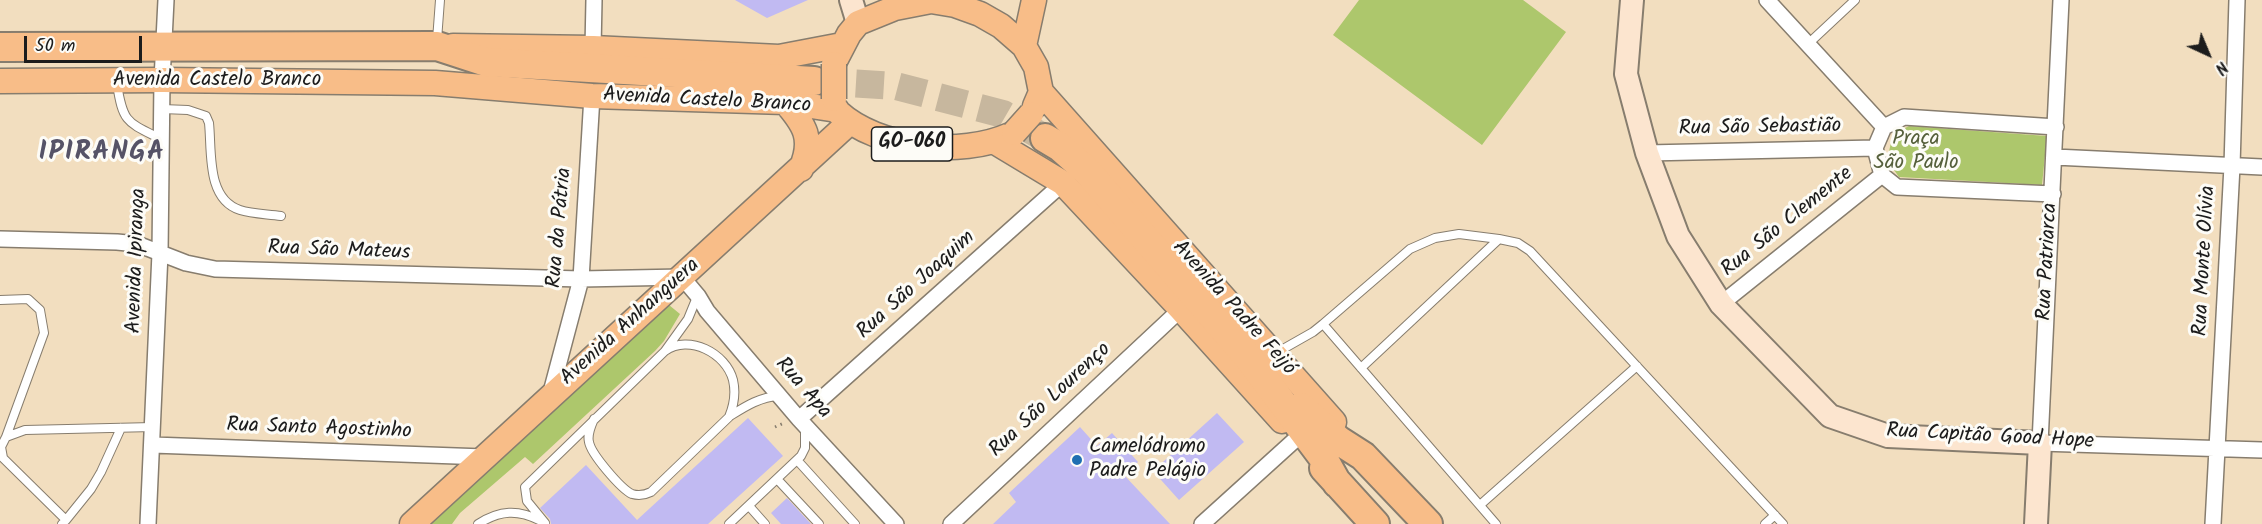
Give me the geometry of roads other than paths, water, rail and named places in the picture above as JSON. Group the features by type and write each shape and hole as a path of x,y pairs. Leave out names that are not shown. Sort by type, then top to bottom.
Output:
{"highway":[{"name":"Avenida Castelo Branco","path":"0,47 437,46 486,62 835,87"},
{"path":"1038,126 1086,170 1260,355 1318,424 1363,456 1428,524"},
{"path":"1260,355 1337,483"},
{"name":"Avenida Padre Feijó","path":"1297,438 1375,524"}],"main road":[{"path":"835,87 858,23 895,8 932,0 956,5 980,14 1001,26 1024,46 1036,67 1041,92 1038,126 1005,137"},
{"path":"1024,46 1034,0"},
{"name":"Avenida Castelo Branco","path":"437,46 593,48 779,57 835,87"},
{"name":"Avenida Castelo Branco","path":"435,83 486,62"},
{"name":"Avenida Castelo Branco","path":"0,81 435,83 592,96 785,102 835,87"},
{"name":"GO-060","path":"835,87 891,141 962,146 1005,137"},
{"name":"Avenida Anhanguera","path":"412,524 801,169 835,87"},
{"name":"Avenida Padre Feijó","path":"1041,92 1260,355"},
{"path":"785,102 799,118 808,142 807,156 801,169"},
{"name":"Avenida Padre Feijó","path":"1005,137 1063,183 1297,438"}],"street":[{"name":"Avenida Ipiranga","path":"148,524 160,253 162,80 166,0"},
{"path":"593,48 594,0"},
{"path":"851,0 858,23"},
{"name":"Rua Capitão Good Hope","path":"1632,0 1626,74 1647,153 1677,236 1721,304 1830,416 1887,436 2262,450"},
{"path":"1767,0 1884,127"},
{"name":"Rua Patriarca","path":"2036,524 2061,0"},
{"name":"Rua Monte Olívia","path":"2213,524 2232,166 2237,0"},
{"name":"Rua da Pátria","path":"550,396 581,279 592,96"},
{"path":"2053,194 1897,187 1882,175 1875,147 1884,127 1904,117 2056,126"},
{"name":"Rua São Sebastião","path":"1647,153 1875,147"},
{"path":"2055,157 2262,167"},
{"name":"Rua São Clemente","path":"1721,304 1882,175"},
{"name":"Rua São Joaquim","path":"802,422 1063,183"},
{"name":"Rua São Mateus","path":"0,239 137,244 186,263 215,269 581,279 682,277"},
{"name":"Rua Apa","path":"682,277 707,311 779,396 896,524"},
{"name":"Rua São Lourenço","path":"951,524 1181,309"},
{"path":"1202,524 1297,438"},
{"name":"Rua Santo Agostinho","path":"153,445 484,457"}],"lane":[{"path":"437,46 440,0"},
{"path":"1808,44 1855,0"},
{"path":"116,80 121,111 131,124 161,139"},
{"path":"162,109 188,110 206,116 209,123 215,186 225,200 238,210 281,216"},
{"path":"1260,355 1313,332 1410,249 1435,238 1459,234 1518,243 1530,251 1783,524"},
{"path":"1361,368 1499,239"},
{"path":"665,351 688,319 698,296"},
{"path":"0,300 28,299 40,310 44,333 1,447 3,458 64,522 91,489 121,428"},
{"path":"1323,324 1496,524"},
{"path":"546,524 527,501 525,487 670,347 694,345 714,353 726,365 735,392 729,417"},
{"path":"1480,505 1636,366"},
{"path":"594,419 588,442 591,450 624,488 633,494 640,495 651,492 729,417 751,403 768,396 779,396"},
{"path":"729,524 797,460 805,448 802,422"},
{"path":"6,436 25,430 153,427"},
{"path":"797,460 855,524"},
{"path":"777,479 819,524"},
{"path":"749,506 765,524"},
{"path":"478,524 491,516 513,512 525,513 546,524"},
{"path":"1765,524 1775,515"}],"tunnel":[{"path":"814,81 896,86 1003,114 1043,137"}],"place":[{"name":"Camelódromo Padre Pelágio","path":"1077,460"}],"district":[{"name":"IPIRANGA","path":"102,154"}],"park label":[{"name":"Praça São Paulo","path":"1916,152"}]}
